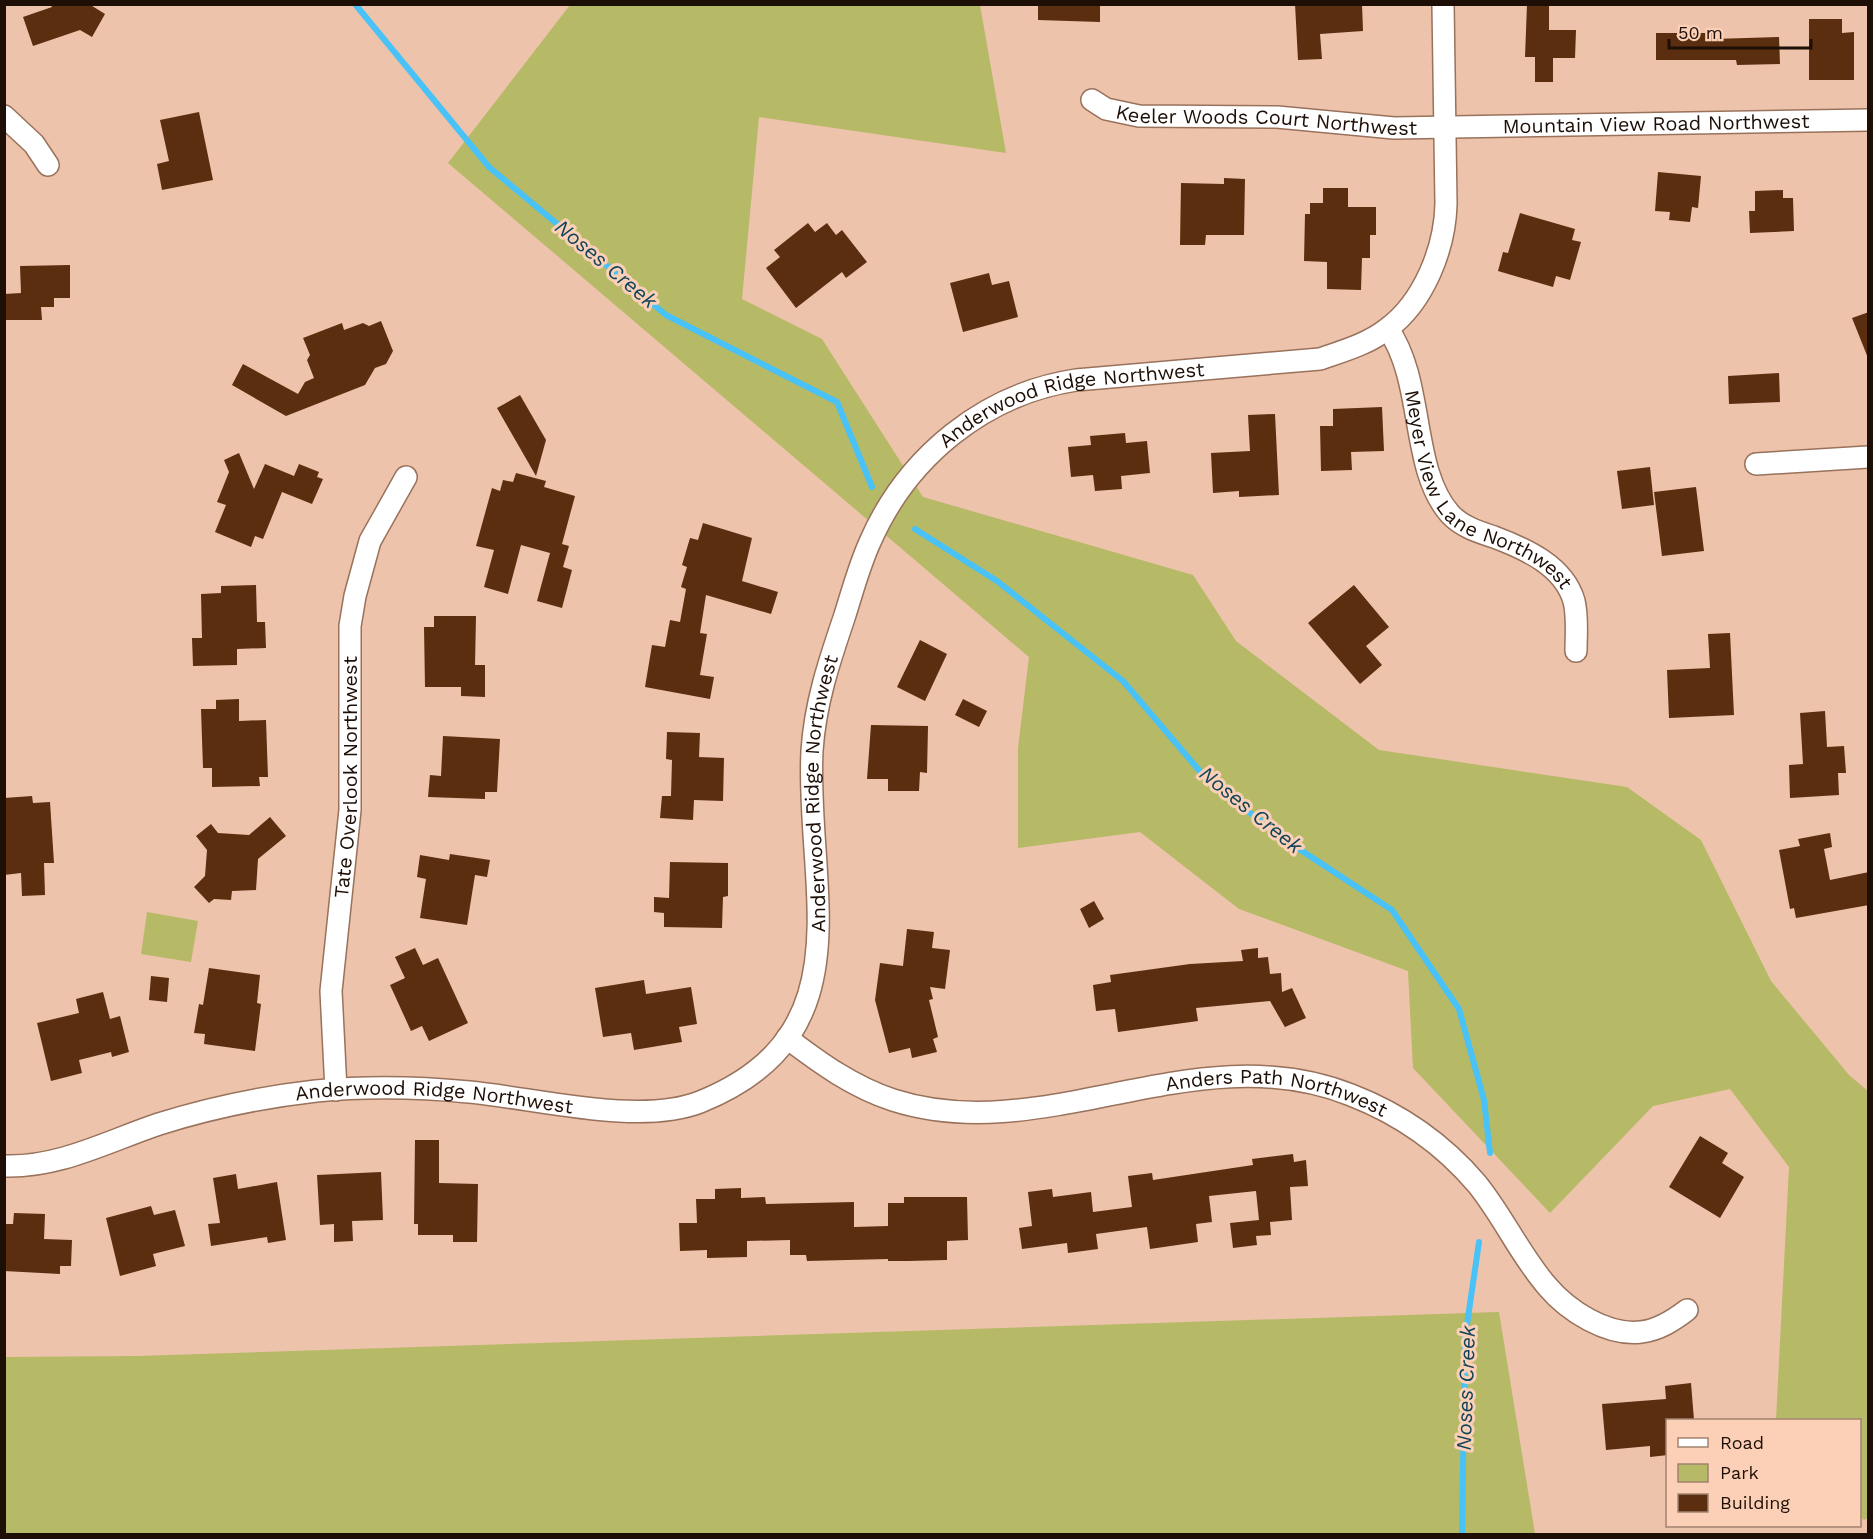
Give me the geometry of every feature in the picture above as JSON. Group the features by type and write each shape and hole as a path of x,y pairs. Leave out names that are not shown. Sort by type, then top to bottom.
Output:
{"street":[{"name":"Anderwood Ridge Northwest","path":"4,1166 54,1161 188,1115 279,1095 336,1089 429,1089 615,1110 672,1109 700,1102 737,1083 759,1067 787,1038 803,1013 817,958 819,919 812,758 821,691 870,540 889,506 914,473 970,420 994,405 1039,387 1076,380 1320,359 1359,345 1388,329 1423,284 1440,246 1446,217 1443,4"},
{"name":"Keeler Woods Court Northwest","path":"1092,100 1106,110 1139,116 1277,117 1370,128 1444,128"},
{"path":"4,116 34,144 48,165"},
{"name":"Mountain View Road Northwest","path":"1444,128 1869,120"},
{"name":"Meyer View Lane Northwest","path":"1388,329 1400,349 1410,381 1427,465 1440,499 1458,522 1528,551 1562,577 1575,607 1576,651"},
{"path":"1756,464 1869,457"},
{"name":"Tate Overlook Northwest","path":"336,1089 331,991 351,791 350,626 369,541 406,477"},
{"name":"Anders Path Northwest","path":"787,1038 842,1077 874,1093 909,1105 956,1112 1024,1109 1214,1076 1273,1076 1335,1089 1394,1115 1421,1131 1444,1151 1477,1184 1546,1285 1573,1310 1606,1327 1641,1332 1662,1326 1688,1310"}],"green space":[{"path":"570,5 980,5 1006,153 759,117 742,299 822,339 923,497 1193,575 1236,641 1379,750 1627,787 1701,840 1771,981 1849,1075 1868,1091 1868,1518 1864,1520 1861,1518 1861,1419 1776,1419 1789,1167 1730,1089 1653,1106 1550,1213 1413,1068 1408,971 1239,909 1140,832 1018,848 1018,748 1029,657 448,163"},
{"path":"147,912 198,921 191,962 141,954"},
{"path":"1499,1312 1535,1534 5,1534 5,1357 138,1356"}],"building":[{"path":"51,4 89,4 105,14 92,37 80,30 33,46 23,17 52,7"},
{"path":"1038,4 1100,4 1100,22 1038,20"},
{"path":"1295,4 1362,4 1363,31 1320,34 1322,59 1298,60"},
{"path":"1527,4 1549,4 1549,30 1576,30 1575,58 1553,58 1553,82 1535,82 1535,57 1525,57"},
{"path":"1809,19 1842,19 1842,33 1854,32 1854,80 1809,80"},
{"path":"1656,33 1713,33 1713,39 1779,37 1780,64 1737,65 1736,60 1656,60"},
{"path":"199,112 213,180 162,190 157,164 169,161 160,120"},
{"path":"1658,172 1701,176 1698,208 1692,207 1690,222 1669,220 1670,212 1655,211"},
{"path":"1224,178 1245,179 1244,235 1206,235 1205,245 1180,245 1181,183 1224,184"},
{"path":"1323,188 1348,188 1348,207 1376,207 1376,235 1370,235 1370,258 1362,258 1361,290 1327,289 1327,262 1304,261 1305,214 1310,214 1310,203 1323,203"},
{"path":"1783,190 1783,198 1793,198 1794,231 1750,233 1749,211 1755,211 1755,191"},
{"path":"1520,213 1575,229 1572,240 1581,242 1570,280 1556,276 1553,287 1498,271 1503,252 1508,253"},
{"path":"808,223 815,232 827,223 836,235 842,230 867,262 846,278 842,272 796,308 766,268 780,257 774,250"},
{"path":"70,265 70,298 54,298 54,307 41,307 42,320 4,320 4,294 21,293 20,266"},
{"path":"989,273 992,285 1009,281 1018,317 963,332 950,283"},
{"path":"1869,312 1869,358 1868,358 1852,318"},
{"path":"381,321 393,351 386,364 375,368 365,385 286,416 232,385 243,364 298,394 305,382 314,378 307,360 310,355 303,338 342,323 344,330 363,323 369,326"},
{"path":"1779,373 1780,402 1729,404 1728,376"},
{"path":"520,395 546,440 536,476 497,408"},
{"path":"1382,407 1384,451 1351,452 1352,470 1321,471 1320,426 1333,426 1333,409"},
{"path":"1275,414 1279,495 1239,497 1239,491 1213,493 1211,453 1250,451 1248,415"},
{"path":"1125,433 1126,443 1147,441 1150,473 1121,476 1122,489 1095,491 1093,475 1071,477 1068,447 1091,445 1090,436"},
{"path":"239,453 254,489 265,464 294,476 299,464 319,472 317,477 323,479 312,504 282,492 263,539 255,536 251,547 215,532 226,505 217,502 229,472 224,460"},
{"path":"1650,467 1654,505 1622,509 1617,471"},
{"path":"516,473 546,481 544,487 575,496 562,544 569,546 563,567 572,570 562,608 537,601 550,553 521,545 508,594 484,587 494,550 476,546 492,488 500,491 503,480 513,482"},
{"path":"1696,487 1704,551 1662,556 1654,492"},
{"path":"703,523 752,538 742,581 778,592 771,614 706,595 700,633 707,634 700,675 714,677 710,699 645,687 652,645 665,647 670,620 680,622 686,589 681,587 687,567 682,565 690,538 698,540"},
{"path":"256,585 257,622 265,622 266,648 237,649 237,665 193,666 192,638 202,638 201,594 221,593 221,586"},
{"path":"1354,585 1389,627 1366,646 1382,665 1360,684 1308,623"},
{"path":"434,616 476,616 475,665 485,665 485,697 461,696 461,687 425,687 424,627 434,627"},
{"path":"1730,633 1734,715 1669,718 1667,670 1710,668 1708,634"},
{"path":"920,640 947,654 925,701 897,687"},
{"path":"239,699 239,721 266,720 268,777 259,777 260,786 212,787 212,768 203,768 201,709 216,709 216,700"},
{"path":"963,699 987,711 979,727 955,715"},
{"path":"1825,711 1827,747 1844,746 1846,773 1838,773 1839,795 1790,798 1789,765 1803,764 1800,713"},
{"path":"871,725 928,726 927,773 920,772 919,791 888,791 888,779 867,779"},
{"path":"667,732 700,733 699,757 724,758 723,801 694,800 693,820 660,818 662,796 671,796 672,760 666,759"},
{"path":"443,736 500,739 497,792 485,792 485,799 428,797 430,775 441,776"},
{"path":"32,796 33,803 50,802 54,863 44,863 45,895 22,896 21,873 4,875 4,798"},
{"path":"270,817 286,836 258,859 256,890 232,891 231,900 214,899 209,903 194,887 205,876 207,850 196,836 211,824 218,833 249,835"},
{"path":"1830,833 1832,847 1824,849 1830,880 1869,872 1869,905 1796,918 1794,908 1790,909 1779,850 1800,846 1798,839"},
{"path":"450,854 490,860 487,877 475,875 467,925 420,918 426,879 417,877 420,855 449,860"},
{"path":"670,862 728,863 728,896 723,897 722,928 664,927 664,913 654,912 654,897 669,898"},
{"path":"1094,901 1104,919 1089,928 1080,909"},
{"path":"907,929 934,932 932,948 950,950 945,989 930,987 933,999 929,1000 938,1037 933,1039 937,1052 912,1058 910,1048 889,1053 875,1000 880,963 903,966"},
{"path":"415,948 423,965 438,958 468,1023 429,1041 422,1026 411,1031 390,985 405,978 395,957"},
{"path":"1258,948 1258,958 1268,957 1270,974 1281,973 1282,992 1292,988 1306,1018 1285,1027 1286,1029 1270,1001 1196,1008 1198,1021 1118,1032 1115,1009 1096,1011 1093,985 1111,982 1110,975 1190,964 1243,961 1241,950"},
{"path":"209,968 260,975 257,1003 261,1004 255,1051 204,1044 205,1034 194,1033 199,1004 203,1005"},
{"path":"151,976 169,978 167,1002 149,1000"},
{"path":"644,980 646,994 691,987 697,1024 679,1027 682,1042 634,1050 631,1033 603,1037 595,988"},
{"path":"103,992 110,1019 120,1016 129,1052 112,1057 111,1052 79,1060 82,1073 51,1081 37,1023 79,1013 76,999"},
{"path":"1700,1136 1728,1153 1722,1163 1744,1177 1720,1218 1669,1187"},
{"path":"415,1140 439,1140 439,1183 478,1184 477,1242 453,1242 453,1235 418,1235 418,1224 414,1224"},
{"path":"1293,1154 1294,1162 1306,1160 1308,1186 1290,1187 1292,1220 1270,1222 1271,1235 1256,1236 1257,1245 1233,1248 1230,1223 1259,1220 1256,1191 1209,1196 1212,1222 1196,1224 1198,1242 1150,1249 1147,1227 1096,1234 1098,1249 1068,1253 1067,1243 1022,1249 1019,1228 1032,1226 1028,1192 1052,1189 1053,1197 1091,1192 1093,1212 1132,1207 1128,1176 1152,1173 1153,1180 1253,1165 1252,1159"},
{"path":"381,1172 383,1220 352,1221 353,1241 334,1242 334,1224 320,1225 317,1175"},
{"path":"236,1174 238,1189 277,1182 286,1240 268,1243 267,1237 211,1246 208,1224 220,1223 213,1178"},
{"path":"741,1188 741,1198 765,1197 766,1204 854,1202 854,1227 888,1226 888,1203 904,1203 904,1197 967,1197 968,1240 947,1241 947,1260 807,1261 806,1255 790,1255 790,1240 747,1241 747,1257 707,1258 707,1250 680,1251 679,1223 697,1223 696,1199 715,1199 715,1189"},
{"path":"151,1206 154,1215 175,1210 185,1246 153,1254 156,1266 120,1276 106,1218"},
{"path":"14,1213 45,1214 44,1239 72,1240 71,1266 60,1266 60,1274 4,1271 4,1224 13,1224"},
{"path":"1691,1383 1694,1419 1666,1419 1666,1455 1650,1457 1650,1446 1606,1450 1602,1404 1666,1399 1665,1386"}],"waterway":[{"name":"Noses Creek","path":"355,4 489,167 666,315 837,402 872,487"},
{"name":"Noses Creek","path":"915,529 997,581 1123,681 1209,782 1293,845 1392,910 1459,1009 1484,1100 1490,1153"},
{"name":"Noses Creek","path":"1462,1534 1465,1338 1479,1242"}]}
